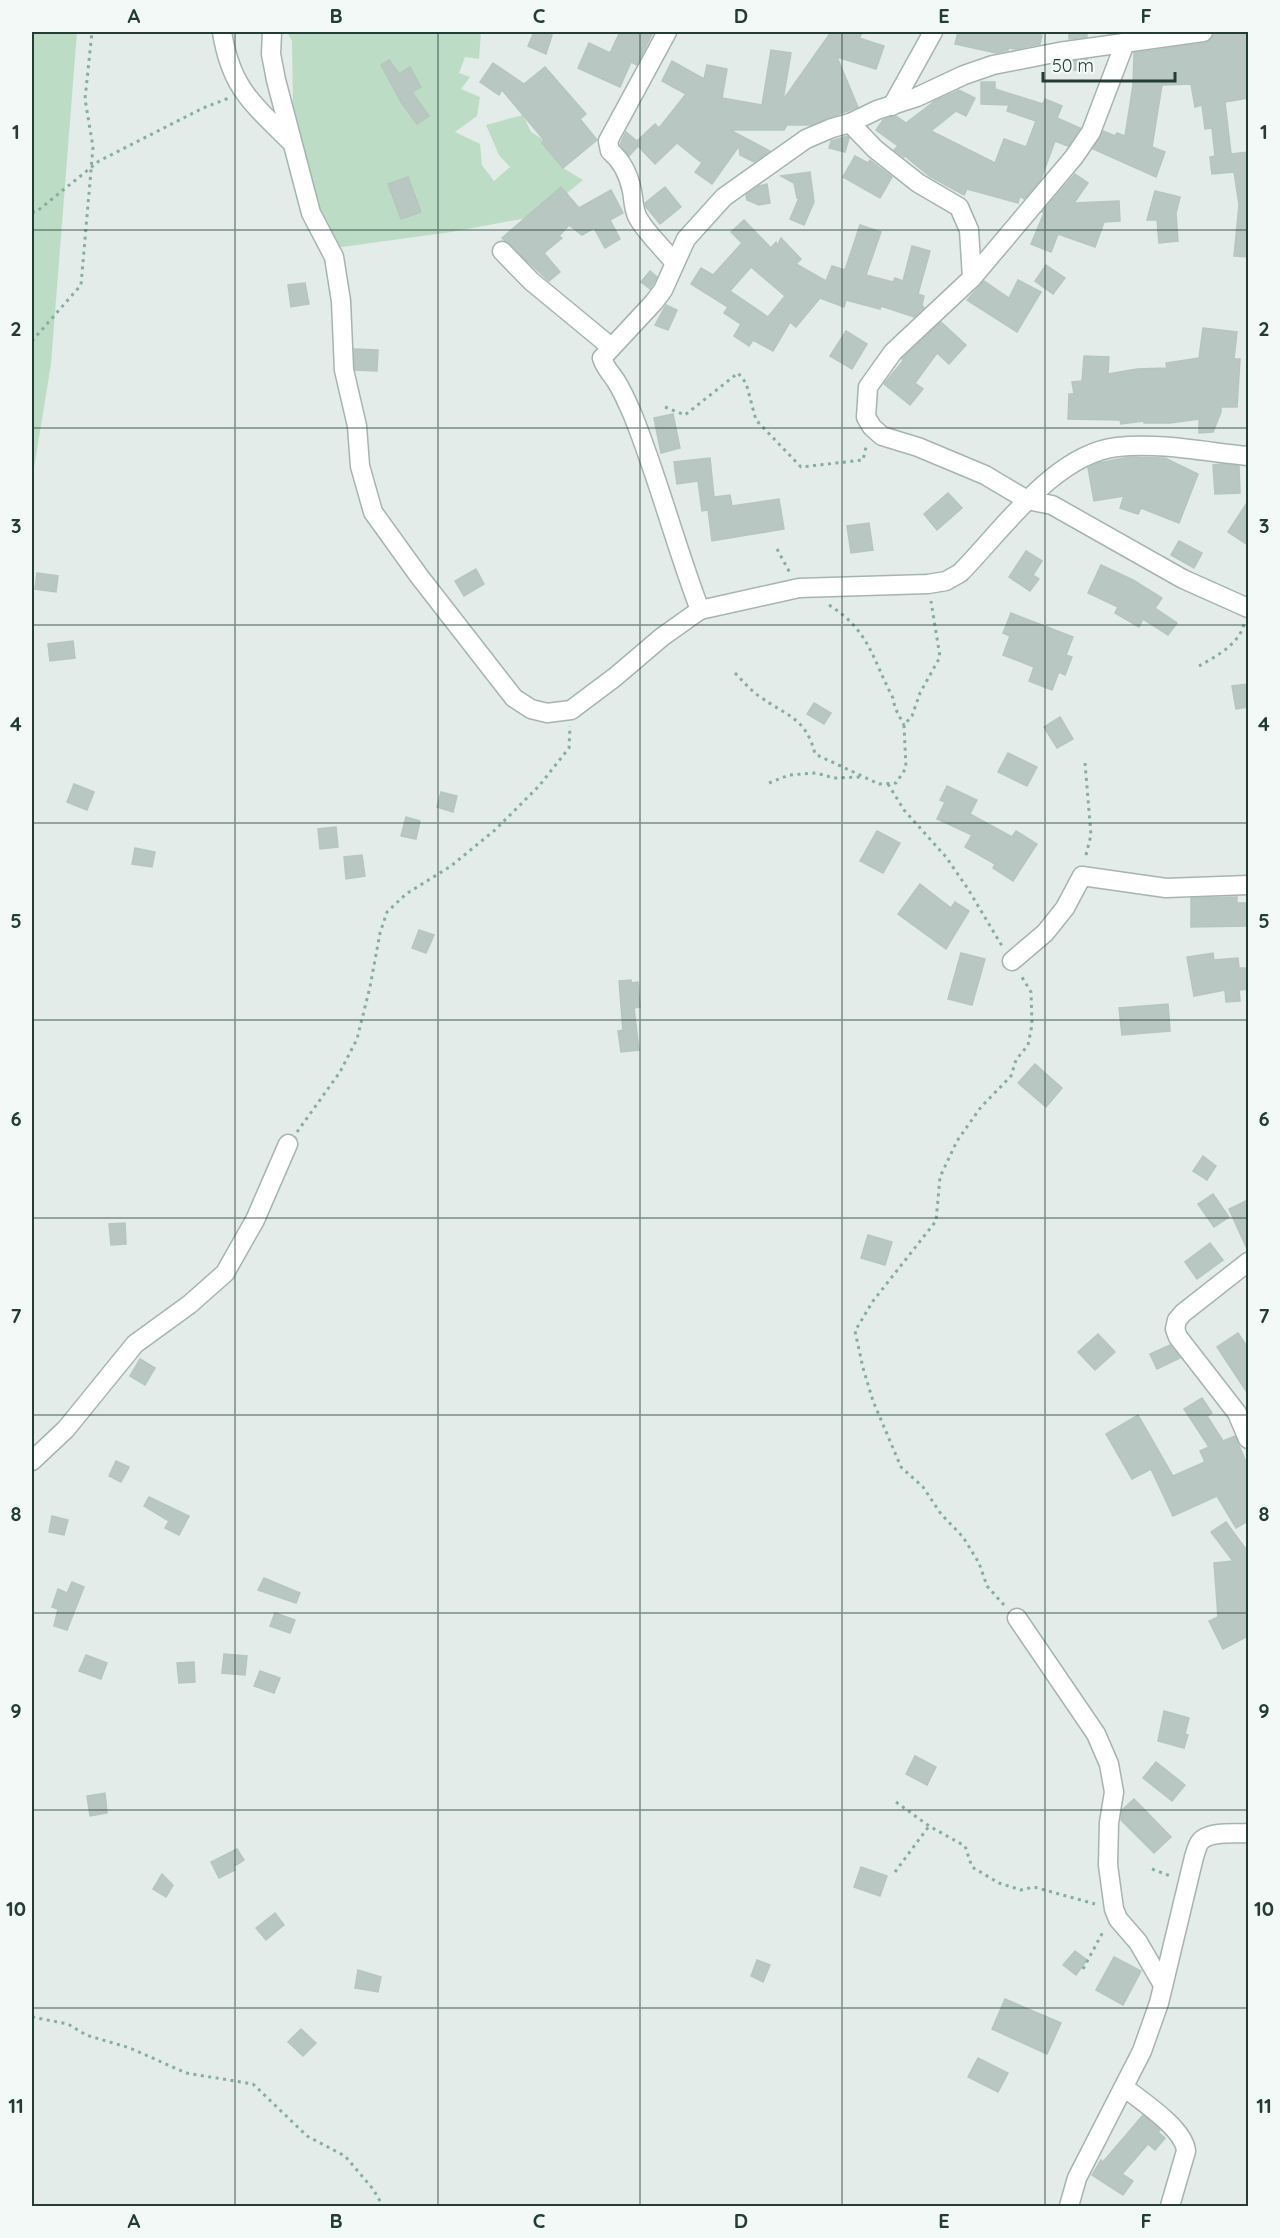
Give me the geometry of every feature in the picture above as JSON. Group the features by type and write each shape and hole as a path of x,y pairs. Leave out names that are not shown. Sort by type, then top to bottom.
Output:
{"street":[{"path":"222,32 226,54 243,92 292,143"},
{"path":"272,32 271,54 276,80 311,213 334,257 341,301 344,370 357,426 360,466 373,512 419,576 514,698 531,709 548,713 571,710 662,637 700,610 799,588 928,584 946,581 960,573 1027,500 1057,475 1086,457 1116,447 1159,447 1248,456"},
{"path":"667,32 608,141 610,151 619,159 627,174 633,192 633,208 639,221 674,262"},
{"path":"892,106 933,32"},
{"path":"700,610 680,558 656,478 633,416 616,381 604,367 602,358 645,313 663,290 686,239 724,197 806,139 850,123 877,110 917,97 964,75 993,65 1059,52 1203,32"},
{"path":"1125,44 1091,132 1074,157 972,278 893,352 868,387 866,417 872,428 882,436 918,447 986,475 1027,500 1052,505 1183,579 1248,607"},
{"path":"850,123 875,149 918,183 959,207 969,230 972,278"},
{"path":"502,251 531,281 611,347"},
{"path":"1012,961 1045,933 1065,908 1082,876 1166,888 1248,885"},
{"path":"32,1461 66,1429 135,1344 190,1304 225,1273 255,1220 288,1144"},
{"path":"1248,1263 1183,1312 1177,1320 1175,1329 1182,1343 1237,1413 1248,1439"},
{"path":"1017,1618 1095,1734 1109,1764 1114,1791 1108,1865 1114,1909 1118,1919 1138,1942 1163,1984"},
{"path":"1069,2206 1077,2178 1142,2051 1159,2003 1194,1857 1199,1845 1203,1839 1215,1835 1248,1833"},
{"path":"1124,2086 1175,2129 1186,2144 1170,2206"}],"path":[{"path":"32,341 81,285 93,147 85,99 92,32"},
{"path":"32,212 36,212 99,161 202,108 243,92"},
{"path":"665,407 685,415 738,373 746,383 756,420 801,467 863,460 872,428"},
{"path":"777,549 799,588"},
{"path":"904,725 912,716 920,693 940,657 928,584"},
{"path":"735,673 756,694 798,720 811,737 815,754 879,784 896,783 906,768 904,725 864,636 845,615 824,602"},
{"path":"1199,666 1220,654 1241,636 1248,607"},
{"path":"288,1144 340,1072 357,1039 380,933 387,912 406,894 451,866 495,830 539,786 569,748 571,710"},
{"path":"1082,876 1091,835 1085,763"},
{"path":"769,783 789,775 816,773 834,778 864,777"},
{"path":"888,784 904,810 946,857 1031,992 1032,1025 1028,1045 1016,1060 1011,1076 981,1107 957,1141 940,1177 936,1221 879,1292 855,1330 873,1401 901,1467 924,1487 940,1514 963,1537 979,1563 987,1586 1017,1618"},
{"path":"896,1802 929,1826 964,1846 972,1867 999,1883 1021,1890 1034,1887 1114,1909 1083,1969"},
{"path":"895,1872 929,1826"},
{"path":"32,2017 68,2024 86,2036 130,2048 186,2073 253,2085 308,2136 345,2156 373,2189 383,2206"}],"green space":[{"path":"32,32 77,32 51,364 32,480"},
{"path":"287,32 481,32 479,59 465,57 459,73 470,77 461,89 480,97 477,116 455,132 480,144 482,165 494,181 510,167 499,155 486,125 523,115 531,132 544,140 542,143 563,168 583,180 566,194 575,209 451,232 320,250 305,218 286,132 293,108 292,41"}],"building":[{"path":"534,32 552,35 546,54 528,46"},
{"path":"620,32 653,32 637,65 631,62 620,87 578,68 589,43 610,53"},
{"path":"831,32 863,32 859,38 884,46 876,69 837,57 858,107 811,125 787,125 784,130 730,130 770,151 754,162 740,155 739,146 712,184 695,172 702,163 677,143 655,164 638,146 629,156 620,145 626,132 637,141 655,124 659,128 686,94 662,81 672,61 704,79 707,65 727,69 722,98 762,105 771,50 791,53 783,100"},
{"path":"958,32 1018,34 1028,32 1042,35 1040,44 1016,49 1009,48 996,53 955,44"},
{"path":"1069,32 1087,32 1087,37 1069,39"},
{"path":"1229,32 1230,34 1248,34 1248,98 1225,102 1231,154 1248,152 1248,257 1234,256 1239,205 1234,172 1212,174 1210,157 1215,156 1212,128 1205,129 1202,105 1195,107 1191,84 1162,85 1152,147 1165,152 1156,177 1093,149 1103,131 1115,136 1117,133 1125,136 1133,85 1134,53 1205,43 1214,34"},
{"path":"1087,59 1087,72 1069,69 1069,62"},
{"path":"389,60 399,74 410,67 421,87 412,92 429,116 417,124 401,102 381,65"},
{"path":"493,63 524,84 545,67 586,114 580,119 597,140 563,168 542,143 544,140 502,90 499,95 480,82"},
{"path":"981,82 995,82 995,89 1043,104 1045,99 1062,106 1057,118 1080,128 1068,146 1055,141 1041,179 1024,199 1020,196 1018,203 967,189 964,195 929,176 894,150 898,146 876,130 883,120 891,117 896,116 906,123 935,101 959,90 975,98 966,116 956,111 931,131 995,163 1004,139 1026,147 1036,121 1007,111 1009,105 981,104"},
{"path":"847,136 849,138 845,152 829,148 831,141"},
{"path":"855,156 868,163 870,160 892,177 880,198 843,177"},
{"path":"810,172 814,202 804,225 790,219 799,198 797,198 794,183 781,176"},
{"path":"1075,174 1088,183 1074,203 1119,201 1120,221 1104,222 1095,247 1058,234 1051,252 1031,244 1044,213 1042,212"},
{"path":"408,177 421,212 401,219 388,184"},
{"path":"767,184 770,203 759,205 747,200 746,195 759,186"},
{"path":"561,187 579,208 611,190 623,213 610,220 620,239 605,248 594,228 582,235 569,225 559,236 562,238 544,253 560,272 549,281 502,238"},
{"path":"665,187 681,207 660,224 645,203"},
{"path":"1155,191 1180,197 1176,213 1178,241 1159,243 1157,220 1147,220"},
{"path":"744,220 771,248 776,242 777,246 781,238 801,259 796,264 826,281 832,266 845,270 860,225 881,232 866,275 893,282 895,278 903,281 912,246 930,251 918,294 924,296 922,305 924,308 914,317 881,306 880,309 846,300 844,307 820,298 796,327 790,322 773,351 753,340 749,346 734,336 741,324 724,313 728,307 691,284 701,268 713,275 742,243 731,232","holes":["751,267 785,296 768,317 730,291"]},
{"path":"1046,265 1065,278 1053,294 1035,281"},
{"path":"650,271 657,277 650,289 641,282"},
{"path":"1018,280 1041,292 1017,332 967,300 984,281 1009,298"},
{"path":"305,283 309,304 291,307 288,285"},
{"path":"666,305 677,310 668,330 655,325"},
{"path":"941,322 966,345 949,364 937,353 915,383 923,389 910,405 884,384 903,361 902,359"},
{"path":"1203,328 1237,332 1234,359 1240,359 1237,407 1221,407 1213,432 1199,433 1199,419 1170,423 1144,423 1144,421 1121,424 1120,420 1068,419 1069,394 1074,394 1072,382 1082,381 1084,356 1109,357 1108,374 1137,369 1167,368 1166,363 1199,358"},
{"path":"846,331 867,344 852,369 830,356"},
{"path":"354,349 378,350 377,371 355,370"},
{"path":"673,414 680,448 661,453 654,418"},
{"path":"1130,457 1165,458 1198,474 1179,523 1141,508 1138,514 1120,508 1124,496 1094,501 1088,468 1098,463"},
{"path":"710,458 714,497 730,495 732,506 779,499 784,529 712,541 708,510 702,511 698,481 677,484 674,462"},
{"path":"1213,465 1239,466 1240,493 1215,494"},
{"path":"948,493 962,508 937,530 924,514"},
{"path":"1248,501 1248,545 1228,532"},
{"path":"869,523 873,550 851,553 847,526"},
{"path":"1179,541 1202,553 1194,568 1171,555"},
{"path":"1026,551 1042,561 1033,575 1039,579 1030,591 1009,577"},
{"path":"1101,565 1133,580 1162,598 1155,608 1177,623 1168,635 1143,619 1139,627 1115,613 1118,607 1088,593"},
{"path":"476,569 484,584 464,596 455,581"},
{"path":"37,573 58,576 56,592 35,589"},
{"path":"1011,613 1073,637 1066,655 1072,657 1065,675 1059,672 1052,690 1029,681 1034,667 1003,655 1010,636 1003,633"},
{"path":"73,641 75,658 50,661 48,644"},
{"path":"1248,684 1248,707 1236,709 1232,686"},
{"path":"814,703 831,713 824,724 807,714"},
{"path":"1060,717 1073,739 1057,748 1044,727"},
{"path":"1008,753 1037,767 1027,786 998,772"},
{"path":"74,784 94,792 87,810 67,802"},
{"path":"947,786 977,800 970,814 1012,837 1016,831 1037,844 1013,881 993,868 995,864 965,847 972,835 937,819 945,802 940,800"},
{"path":"441,792 457,796 453,812 437,807"},
{"path":"406,817 420,821 416,839 401,836"},
{"path":"336,827 338,847 320,849 318,829"},
{"path":"877,831 900,843 883,873 860,861"},
{"path":"135,848 155,852 152,867 132,864"},
{"path":"362,855 365,876 346,879 344,857"},
{"path":"920,884 951,908 955,902 969,911 946,949 898,914"},
{"path":"1237,897 1237,903 1248,903 1248,926 1191,927 1191,898"},
{"path":"419,930 434,935 426,953 412,948"},
{"path":"961,953 985,959 972,1005 948,999"},
{"path":"1213,953 1214,960 1238,958 1239,968 1248,968 1248,989 1239,990 1240,1001 1226,1002 1225,990 1194,996 1187,957"},
{"path":"631,980 631,983 638,982 640,1007 634,1008 639,1050 621,1052 618,1031 623,1030 619,981"},
{"path":"1168,1004 1170,1031 1122,1035 1119,1008"},
{"path":"1035,1064 1062,1088 1046,1107 1018,1083"},
{"path":"1203,1156 1216,1166 1207,1180 1193,1171"},
{"path":"1213,1194 1229,1217 1214,1227 1198,1204"},
{"path":"1248,1200 1248,1251 1229,1209"},
{"path":"125,1223 126,1244 111,1245 109,1224"},
{"path":"868,1235 892,1242 885,1265 861,1258"},
{"path":"1210,1243 1223,1260 1197,1279 1185,1262"},
{"path":"1238,1333 1248,1348 1248,1394 1217,1347"},
{"path":"1098,1334 1115,1352 1095,1370 1078,1352"},
{"path":"1170,1345 1180,1358 1157,1369 1150,1354"},
{"path":"140,1359 155,1368 145,1385 130,1376"},
{"path":"1202,1398 1212,1413 1207,1416 1223,1441 1235,1436 1248,1467 1248,1521 1236,1528 1217,1496 1173,1516 1151,1469 1132,1479 1106,1434 1138,1415 1173,1476 1205,1462 1200,1451 1209,1447 1184,1409"},
{"path":"116,1461 129,1467 121,1482 109,1476"},
{"path":"149,1497 189,1516 179,1535 165,1528 169,1521 144,1506"},
{"path":"52,1516 68,1520 64,1535 49,1532"},
{"path":"1226,1522 1248,1552 1248,1636 1223,1649 1209,1621 1218,1617 1214,1563 1233,1561 1211,1532"},
{"path":"264,1578 300,1593 296,1603 258,1590"},
{"path":"72,1582 84,1587 67,1630 54,1626 58,1609 52,1607 58,1589 67,1593"},
{"path":"275,1613 295,1620 290,1633 270,1626"},
{"path":"224,1654 247,1656 245,1675 222,1673"},
{"path":"86,1655 107,1663 101,1679 79,1671"},
{"path":"194,1662 195,1682 179,1683 177,1663"},
{"path":"260,1671 280,1678 274,1693 254,1686"},
{"path":"1164,1711 1189,1718 1185,1734 1188,1735 1184,1748 1158,1741"},
{"path":"915,1756 936,1767 927,1785 906,1774"},
{"path":"1156,1762 1185,1785 1172,1801 1143,1778"},
{"path":"105,1793 107,1813 90,1816 87,1796"},
{"path":"1134,1799 1171,1837 1154,1853 1121,1820 1122,1810"},
{"path":"237,1849 244,1860 233,1867 235,1870 219,1878 211,1862"},
{"path":"861,1867 887,1876 880,1896 854,1887"},
{"path":"162,1874 173,1885 166,1897 153,1889"},
{"path":"275,1913 284,1925 266,1940 256,1928"},
{"path":"1075,1951 1087,1960 1076,1975 1063,1965"},
{"path":"1114,1957 1141,1971 1123,2005 1096,1990"},
{"path":"757,1960 770,1965 763,1982 751,1976"},
{"path":"358,1970 381,1977 378,1992 355,1988"},
{"path":"1005,1999 1061,2023 1047,2054 992,2029"},
{"path":"301,2029 316,2043 303,2056 288,2042"},
{"path":"978,2058 1008,2073 998,2092 968,2077"},
{"path":"1143,2115 1160,2130 1158,2132 1165,2138 1155,2150 1148,2144 1122,2174 1133,2181 1123,2195 1092,2175 1101,2160 1103,2162"}]}
